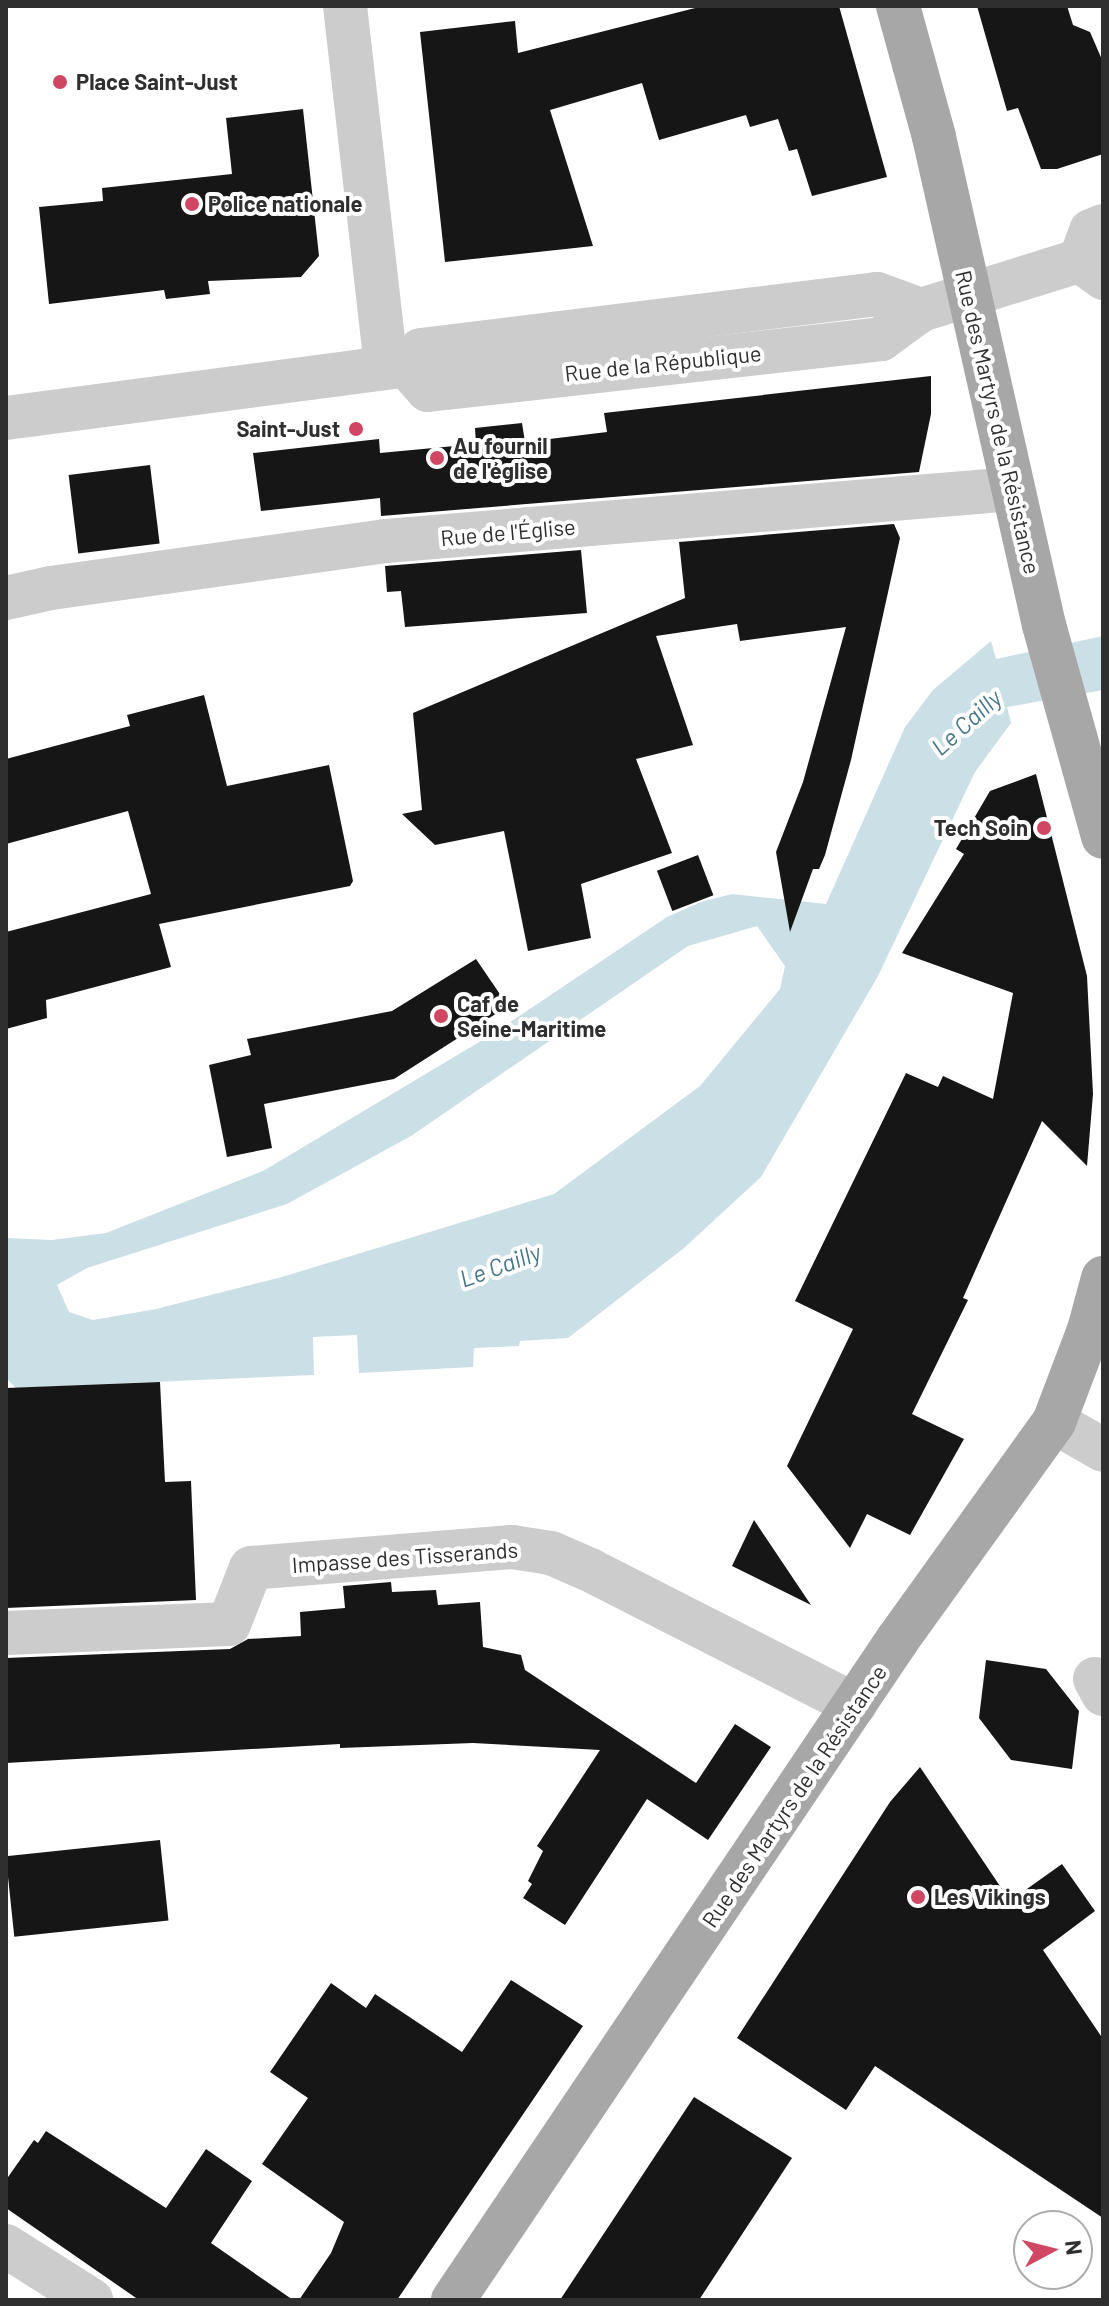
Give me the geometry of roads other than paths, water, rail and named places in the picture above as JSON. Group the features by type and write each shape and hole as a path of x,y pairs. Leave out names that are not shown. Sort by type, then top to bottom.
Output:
{"main road":[{"name":"Rue des Martyrs de la Résistance","path":"898,6 934,137 1044,625 1103,837"},
{"name":"Rue des Martyrs de la Résistance","path":"453,2300 954,1558 1054,1422 1089,1330 1103,1278"}],"street":[{"path":"345,6 396,366"},
{"name":"Rue de la République","path":"6,418 396,366 421,350 877,294 921,310 1095,255"},
{"name":"Rue de l'Église","path":"6,598 51,588 386,541 1013,489"},
{"path":"1054,1422 1103,1450"},
{"name":"Impasse des Tisserands","path":"6,1633 229,1624 251,1568 512,1547 551,1553 590,1570 855,1705"},
{"path":"6,2246 91,2300"}],"water":[{"name":"Le Cailly","path":"1103,636 1103,690 1007,707 1011,723 975,772 878,976 761,1177 684,1248 568,1338 520,1341 519,1346 474,1348 473,1367 359,1373 357,1335 313,1337 314,1375 16,1388 6,1378 6,1238 52,1240 106,1233 263,1171 491,1035 667,917 701,902 732,894 826,904 905,727 933,690 991,641 996,659","holes":["757,926 785,966 780,989 700,1086 554,1194 282,1277 156,1309 93,1320 69,1312 57,1285 87,1268 287,1204 411,1136 688,946"]}],"place":[{"name":"Place Saint-Just","path":"60,82"},
{"name":"Police nationale","path":"192,204"},
{"name":"Saint-Just","path":"356,429"},
{"name":"Au fournil de l'église","path":"437,458"},
{"name":"Tech Soin","path":"1044,828"},
{"name":"Caf de Seine-Maritime","path":"441,1016"},
{"name":"Les Vikings","path":"918,1897"}]}
